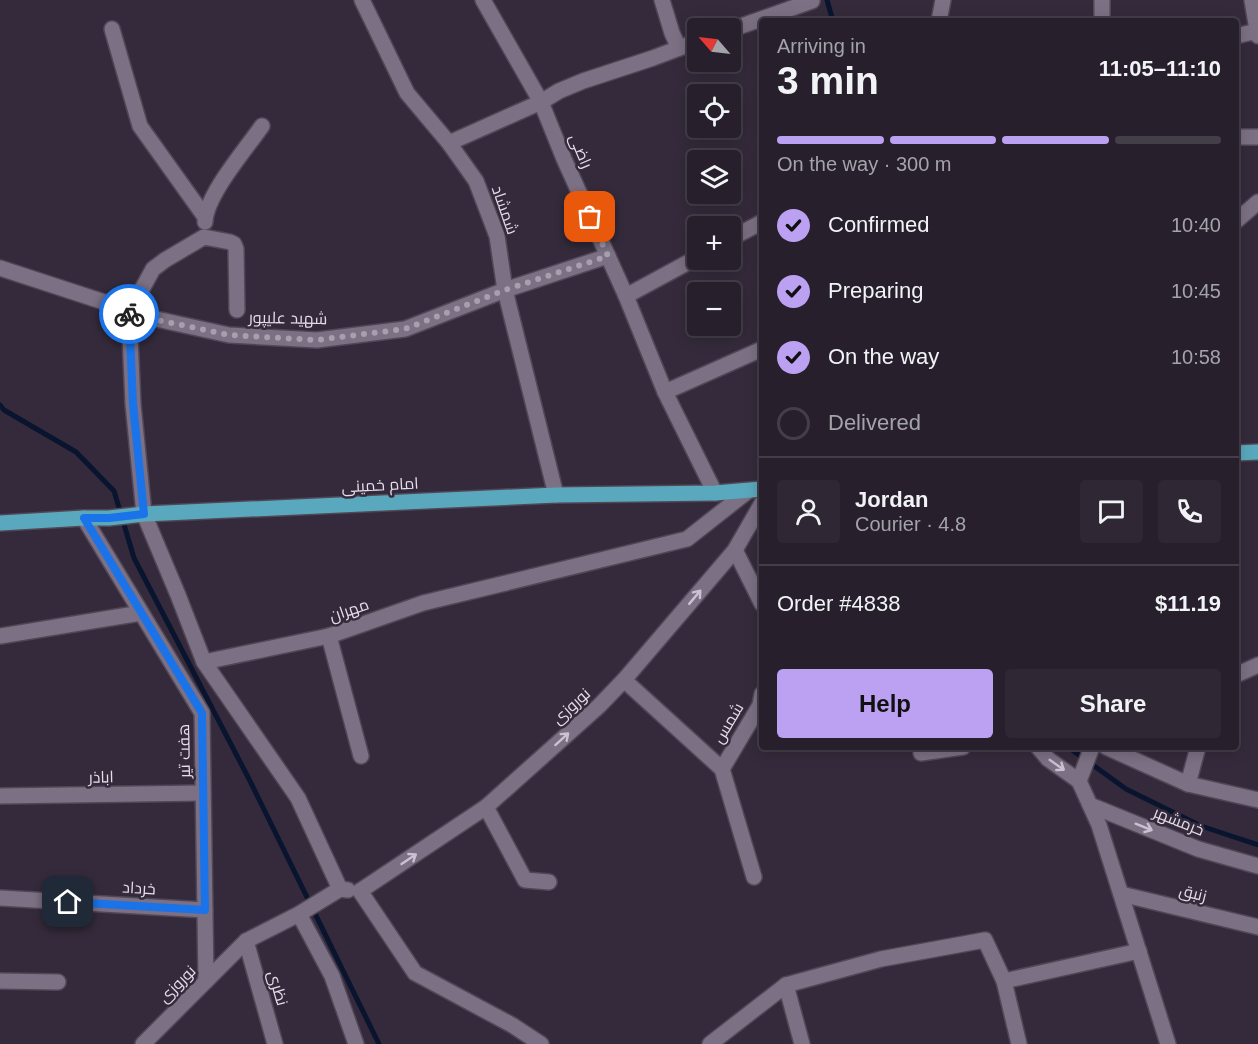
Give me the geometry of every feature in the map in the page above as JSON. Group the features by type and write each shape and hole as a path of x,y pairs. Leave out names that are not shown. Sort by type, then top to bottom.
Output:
{"main road":[{"path":"1239,453 1258,452"},
{"name":"امام خمینی","path":"0,523 556,495 715,493 755,490"}],"street":[{"name":"شمشاد","path":"362,0 407,93 449,143 476,181 497,236 505,290 556,495"},
{"name":"راضی","path":"483,0 541,102 564,159 626,296 665,392 715,493"},
{"path":"939,18 942,0"},
{"path":"1102,0 1102,18"},
{"path":"1239,36 1258,34 1252,0"},
{"path":"665,1 672,33 679,48"},
{"path":"764,18 812,1"},
{"path":"741,26 759,20"},
{"path":"112,29 140,126 205,217"},
{"path":"449,143 583,81 687,45"},
{"path":"204,237 205,217 209,204 262,126"},
{"path":"1239,136 1258,137"},
{"path":"1239,218 1258,202"},
{"path":"741,233 759,224"},
{"path":"237,310 234,244 204,237 153,269 129,313 139,515 178,595 204,662 298,798 340,889 360,891 415,973 512,1025 541,1044"},
{"name":"شهید علیپور","path":"0,268 104,302 129,313 229,335 316,340 405,329 505,290 608,256"},
{"path":"626,296 687,263"},
{"path":"665,392 759,350"},
{"name":"مهران","path":"204,662 329,636 423,603 687,539 755,490"},
{"name":"نوروزی","path":"360,891 486,807 599,706 735,550 759,508"},
{"name":"هفت تیر","path":"84,518 202,713 206,981"},
{"path":"735,550 759,598"},
{"path":"0,636 141,613"},
{"path":"329,636 361,756"},
{"path":"1239,674 1258,665"},
{"path":"624,680 722,769 754,877"},
{"name":"شمس","path":"722,769 759,707"},
{"path":"921,753 942,750"},
{"path":"1040,750 1048,759 1078,781 1099,825 1168,1044"},
{"path":"1078,781 1091,750"},
{"path":"1113,750 1188,784 1258,800"},
{"path":"1188,784 1197,750"},
{"name":"اباذر","path":"0,796 203,793"},
{"name":"خرمشهر","path":"1090,805 1197,849 1258,866"},
{"path":"486,807 525,880 549,882"},
{"name":"نوروزی","path":"143,1044 246,941 340,889"},
{"name":"زنبق","path":"1121,894 1258,927"},
{"name":"خرداد","path":"0,898 205,910"},
{"path":"298,914 332,975 356,1044"},
{"path":"710,1044 786,985 880,959 985,940 1004,981 1019,1044"},
{"name":"نظری","path":"246,941 275,1044"},
{"path":"1004,981 1139,951"},
{"path":"0,981 57,982"},
{"path":"786,985 802,1044"}],"waterway":[{"path":"827,0 832,18"},
{"path":"0,405 4,410 76,452 114,491 134,558 249,779 379,1044"},
{"path":"1072,750 1126,789 1201,826 1258,845"}],"way so far":[{"path":"129,314 229,335 316,340 405,329 505,290 608,256 590,217"}],"route":[{"path":"68,902 205,910 202,713 84,518 144,514 133,404 129,314"}]}
